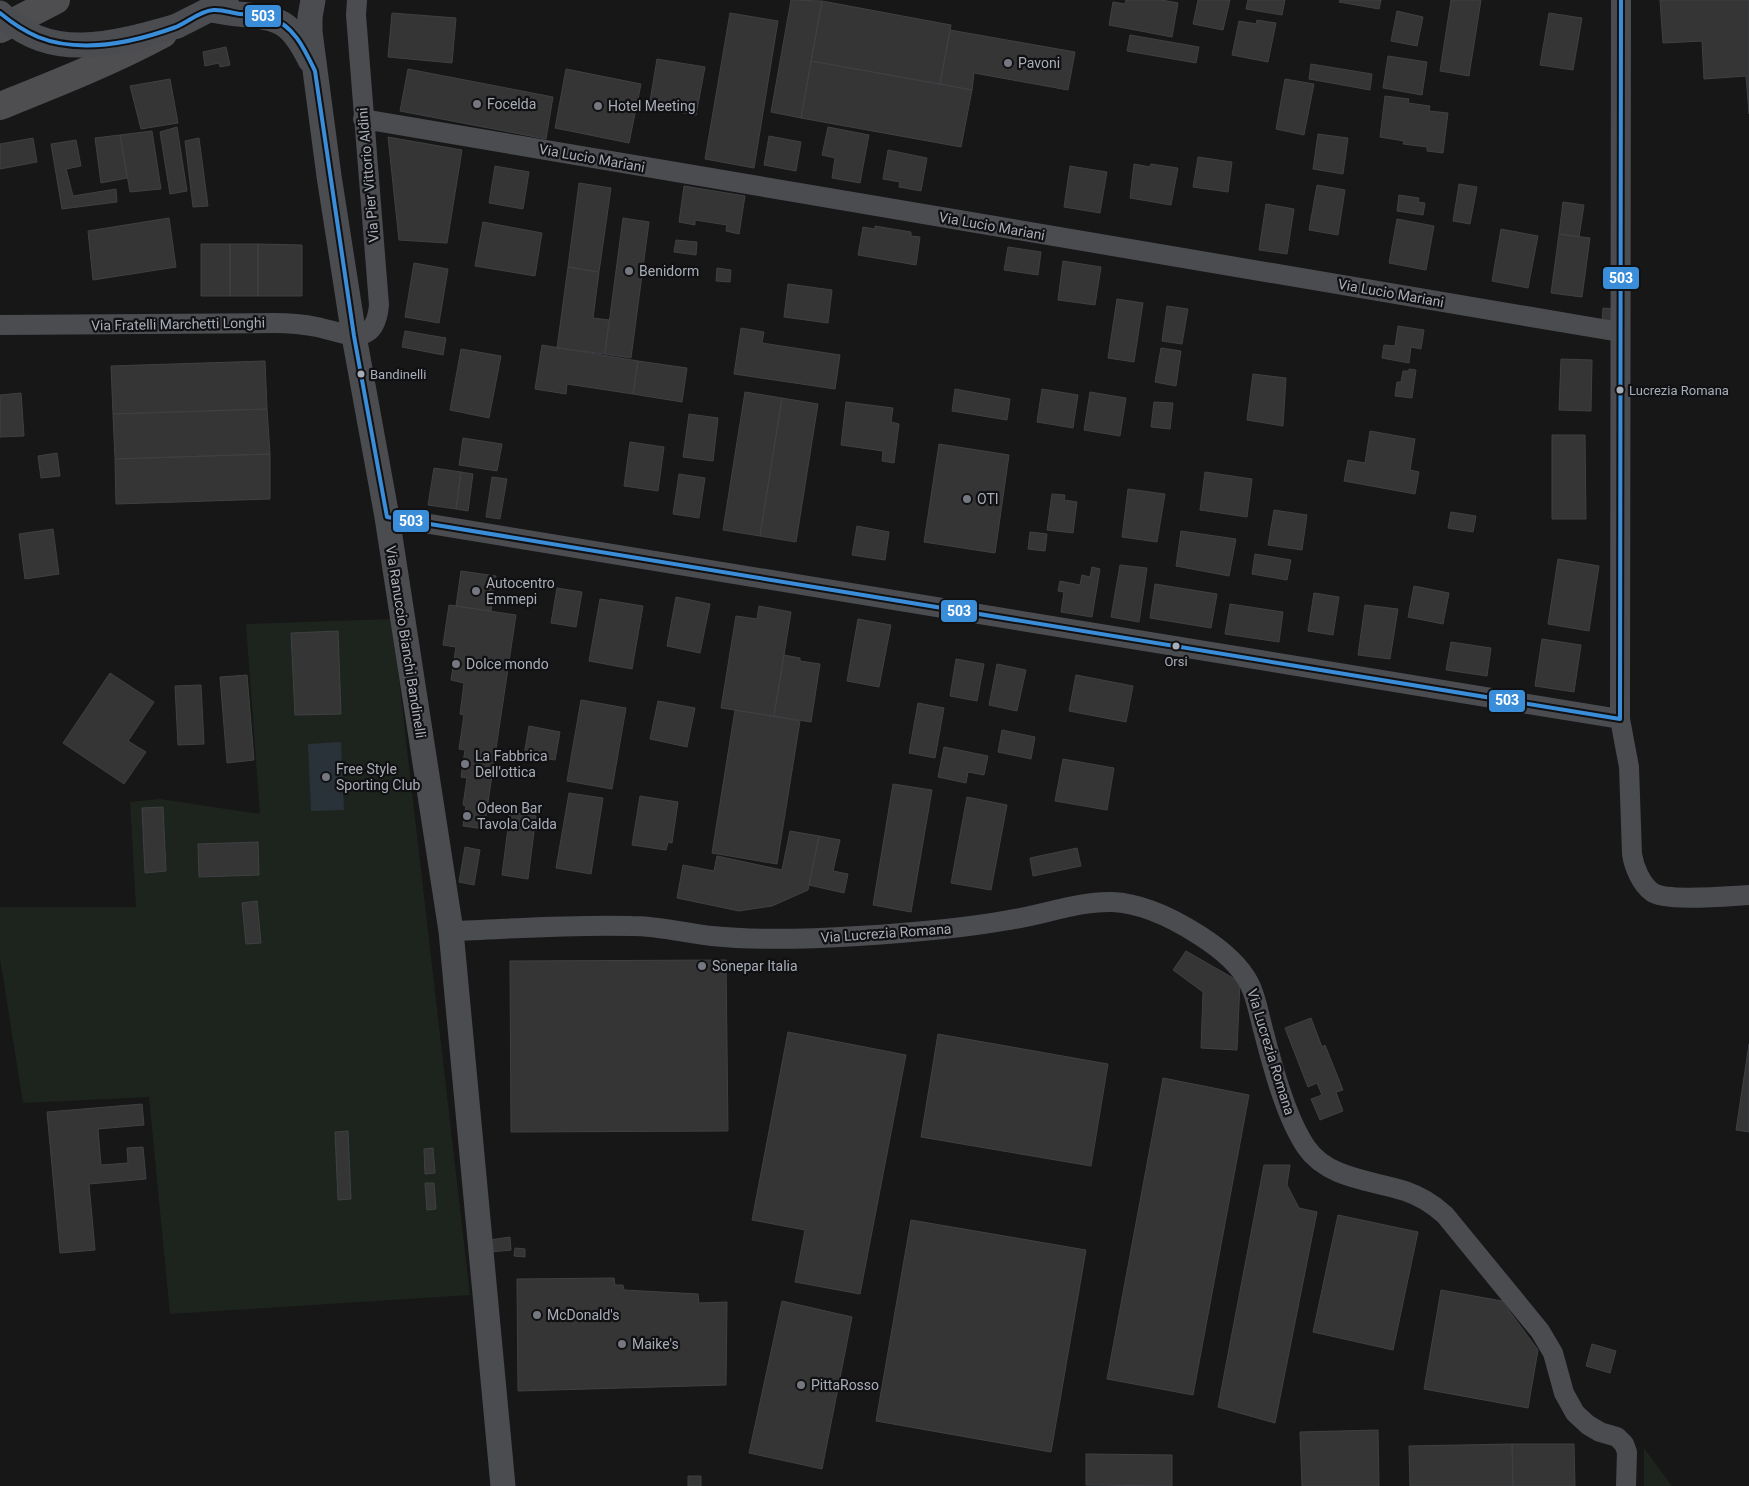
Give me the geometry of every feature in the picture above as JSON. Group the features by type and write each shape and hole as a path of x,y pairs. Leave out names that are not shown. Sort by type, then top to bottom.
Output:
{"highway":[{"path":"0,29 56,0"},
{"path":"0,106 134,50 177,26"}],"street":[{"name":"Via Ranuccio Bianchi Bandinelli","path":"313,0 310,25 329,176 354,336 387,517 451,931 503,1486"},
{"name":"Via Pier Vittorio Aldini","path":"354,336 363,334 374,324 379,305 363,119 356,15 357,0"},
{"path":"1621,0 1620,719 1628,756 1631,849 1634,865 1642,881 1653,893 1664,897 1749,895"},
{"path":"0,13 34,36 69,45 84,46 115,43 177,26 220,5 238,14 260,16 280,22 288,27 299,40 315,71"},
{"name":"Via Lucio Mariani","path":"363,119 1620,332"},
{"name":"Via Fratelli Marchetti Longhi","path":"0,325 274,323 305,325 354,336"},
{"path":"387,517 1620,719"},
{"name":"Via Lucrezia Romana","path":"451,931 631,926 671,928 708,936 726,937 855,936 971,926 1094,903 1110,902 1142,908 1177,923 1216,946 1236,964 1248,981 1257,1002 1264,1035 1285,1103 1302,1140 1311,1154 1332,1171 1407,1192 1426,1201 1445,1215 1540,1330 1553,1353 1564,1393 1575,1414 1588,1425 1600,1432 1617,1437 1624,1444 1627,1452 1626,1486"}],"shaded area":[{"path":"392,619 470,1295 170,1314 149,1097 23,1103 0,958 0,907 136,907 130,802 160,799 260,814 246,624"},
{"name":"Free Style Sporting Club","path":"341,742 344,810 311,811 308,744"},
{"path":"1644,1448 1672,1486 1644,1486"}],"building":[{"path":"791,0 822,1 801,118 771,112"},
{"path":"1126,0 1162,0 1178,3 1172,37 1109,25 1113,2 1125,4"},
{"path":"1198,0 1230,0 1223,30 1193,24"},
{"path":"1248,0 1285,0 1282,15 1246,9"},
{"path":"1340,0 1381,0 1379,9 1339,2"},
{"path":"1451,0 1481,0 1469,76 1440,71"},
{"path":"1660,0 1749,0 1749,114 1746,76 1704,79 1702,41 1663,43"},
{"path":"822,1 951,25 940,84 811,61"},
{"path":"1397,11 1423,17 1417,46 1391,41"},
{"path":"392,13 456,18 452,63 388,57"},
{"path":"730,13 778,21 754,168 705,159"},
{"path":"1549,13 1582,18 1573,70 1540,65"},
{"path":"1257,20 1276,23 1268,62 1232,55 1239,21 1256,24"},
{"name":"Pavoni","path":"950,30 1075,52 1068,90 974,73 972,90 940,84"},
{"path":"1130,35 1199,47 1196,63 1127,51"},
{"path":"226,47 230,65 220,67 219,63 205,66 203,52"},
{"path":"1388,56 1427,62 1422,95 1383,88"},
{"path":"657,59 705,67 696,115 649,107"},
{"path":"811,61 972,90 961,147 801,118"},
{"path":"1311,64 1372,74 1370,90 1309,79"},
{"name":"Focelda","path":"408,69 553,97 546,139 400,111"},
{"name":"Hotel Meeting","path":"566,69 641,84 629,143 555,128"},
{"path":"170,79 178,123 141,129 130,86"},
{"path":"1285,79 1314,84 1304,135 1276,129"},
{"path":"1385,96 1409,99 1408,103 1430,106 1429,111 1448,113 1443,153 1427,151 1427,147 1403,144 1404,141 1380,137"},
{"path":"177,127 187,191 170,194 160,132"},
{"path":"828,127 869,135 860,183 832,178 835,158 822,155"},
{"path":"152,131 161,189 130,192 120,135"},
{"path":"1318,134 1348,138 1343,174 1313,169"},
{"path":"120,135 127,178 101,183 95,138"},
{"path":"769,136 801,142 796,171 764,165"},
{"path":"388,137 462,150 447,243 399,240"},
{"path":"33,138 37,162 0,169 0,144"},
{"path":"199,138 208,206 193,207 185,141"},
{"path":"76,140 81,166 66,169 73,196 116,189 117,202 62,209 51,144"},
{"path":"888,150 927,158 921,191 899,187 900,182 883,179"},
{"path":"1198,157 1232,162 1228,192 1193,187"},
{"path":"1134,164 1150,167 1151,164 1178,168 1171,205 1130,198"},
{"path":"495,166 529,172 523,209 489,203"},
{"path":"1070,166 1107,172 1100,213 1064,207"},
{"path":"579,183 611,188 599,272 568,267"},
{"path":"1459,184 1477,187 1470,224 1453,221"},
{"path":"1317,185 1345,190 1338,235 1309,230"},
{"path":"684,186 745,196 739,234 726,231 727,225 695,220 695,225 679,222"},
{"path":"1399,195 1419,198 1418,202 1425,203 1423,215 1397,211"},
{"path":"1563,202 1584,205 1579,237 1559,234"},
{"path":"1266,204 1294,209 1287,254 1259,250"},
{"path":"169,218 176,267 93,280 88,231"},
{"name":"Benidorm","path":"623,218 649,222 631,358 605,354"},
{"path":"1397,219 1434,226 1426,270 1389,263"},
{"path":"483,222 542,233 535,276 475,266"},
{"path":"875,226 911,232 911,236 920,237 916,265 858,255 863,227 875,229"},
{"path":"1501,229 1538,236 1528,288 1492,281"},
{"path":"1559,234 1590,238 1582,297 1551,293"},
{"path":"676,240 697,242 696,255 674,252"},
{"path":"201,244 230,244 230,296 201,296"},
{"path":"230,244 258,244 258,296 230,296"},
{"path":"258,244 302,245 302,296 258,296"},
{"path":"1008,247 1041,252 1038,275 1004,270"},
{"path":"1063,261 1101,267 1095,305 1058,300"},
{"path":"414,263 448,269 439,323 405,317"},
{"path":"568,267 599,272 593,318 609,320 605,354 557,348"},
{"path":"717,268 731,270 730,282 716,281"},
{"path":"788,284 832,290 828,323 784,317"},
{"path":"1117,299 1143,303 1134,362 1108,358"},
{"path":"1167,306 1188,309 1182,344 1162,341"},
{"path":"1603,308 1614,309 1613,325 1602,325"},
{"path":"1398,326 1424,330 1421,349 1411,347 1409,363 1382,358 1384,345 1395,346"},
{"path":"741,328 764,332 762,343 840,355 835,389 734,374"},
{"path":"405,331 446,338 443,355 402,347"},
{"path":"542,345 638,361 633,394 567,384 566,394 535,389"},
{"path":"1161,348 1181,351 1176,386 1155,382"},
{"path":"461,349 501,356 489,418 450,410"},
{"path":"1561,359 1592,360 1591,411 1559,410"},
{"path":"265,361 267,409 113,414 111,366"},
{"path":"638,361 687,368 682,402 633,394"},
{"path":"1409,369 1416,370 1412,398 1395,396 1397,382 1401,382 1403,371 1409,371"},
{"path":"1253,374 1286,378 1283,426 1247,420"},
{"path":"955,389 1010,399 1007,420 952,411"},
{"path":"1042,389 1078,395 1073,428 1037,422"},
{"path":"745,392 782,398 760,536 723,530"},
{"path":"1090,392 1126,398 1120,436 1084,430"},
{"path":"21,393 24,436 0,437 0,395"},
{"path":"782,398 818,404 796,542 760,536"},
{"path":"846,402 893,408 891,422 899,424 894,463 882,461 883,451 841,445"},
{"path":"1154,402 1173,403 1170,429 1151,427"},
{"path":"267,409 270,454 115,459 113,414"},
{"path":"689,414 718,418 713,461 683,457"},
{"path":"1370,431 1415,439 1410,470 1419,472 1415,494 1344,481 1348,460 1365,463"},
{"path":"1552,435 1585,435 1586,519 1552,519"},
{"path":"463,438 502,444 497,471 459,465"},
{"path":"630,442 664,447 658,491 624,486"},
{"name":"OTI","path":"939,444 1009,455 995,553 924,542"},
{"path":"57,453 60,476 41,478 38,456"},
{"path":"270,454 270,499 116,504 115,459"},
{"path":"434,468 461,472 456,509 428,505"},
{"path":"461,472 473,474 468,511 456,509"},
{"path":"1205,472 1252,479 1247,517 1200,510"},
{"path":"679,474 705,478 699,518 673,514"},
{"path":"492,477 507,479 500,519 486,517"},
{"path":"1128,489 1165,494 1157,542 1122,537"},
{"path":"1052,494 1065,495 1064,500 1077,502 1073,533 1047,530"},
{"path":"1274,510 1307,515 1302,550 1268,545"},
{"path":"1451,512 1476,516 1473,532 1448,528"},
{"path":"857,526 889,532 885,560 852,555"},
{"path":"53,529 59,574 25,579 19,534"},
{"path":"1181,531 1236,539 1229,576 1176,566"},
{"path":"1030,532 1047,534 1045,551 1028,549"},
{"path":"1255,554 1291,560 1287,580 1252,574"},
{"path":"1558,559 1599,566 1589,631 1548,624"},
{"path":"1120,565 1147,568 1139,622 1111,617"},
{"path":"1092,567 1100,569 1092,617 1061,612 1064,592 1058,591 1060,581 1080,585 1082,575 1090,577"},
{"name":"Autocentro Emmepi","path":"461,571 496,576 491,611 456,606"},
{"path":"1155,584 1217,594 1211,628 1150,618"},
{"path":"1414,586 1449,593 1443,624 1408,617"},
{"path":"557,588 582,592 576,627 551,623"},
{"path":"1314,593 1339,597 1333,635 1308,631"},
{"path":"676,597 710,604 700,653 667,646"},
{"path":"600,599 643,606 632,669 589,661"},
{"path":"1230,604 1283,612 1279,642 1225,634"},
{"path":"449,605 516,615 484,829 463,826 466,806 463,805 467,778 461,777 465,750 459,749 464,715 460,714 464,683 451,680 456,647 443,645"},
{"path":"1365,605 1398,609 1390,659 1358,655"},
{"path":"759,606 791,612 774,716 721,708 736,616 757,619"},
{"path":"858,619 891,625 879,687 847,681"},
{"path":"338,631 341,714 295,715 291,633"},
{"path":"1542,639 1581,645 1574,692 1535,686"},
{"path":"1451,642 1491,648 1487,676 1446,670"},
{"path":"784,655 800,658 800,661 820,664 811,722 774,716"},
{"path":"956,659 984,664 977,701 950,696"},
{"path":"997,664 1026,670 1017,711 989,705"},
{"path":"110,673 154,702 128,741 146,752 124,784 63,743"},
{"path":"247,675 254,760 227,763 220,677"},
{"path":"1076,675 1133,686 1126,722 1069,711"},
{"path":"201,685 204,744 178,745 175,686"},
{"path":"581,700 626,708 612,789 567,781"},
{"path":"658,701 695,708 687,747 650,739"},
{"path":"918,703 944,708 935,758 909,753"},
{"path":"735,710 800,721 777,864 712,853"},
{"path":"529,726 560,732 555,760 524,755"},
{"path":"1002,730 1035,737 1031,759 998,752"},
{"path":"944,747 988,756 984,775 968,772 966,783 938,777"},
{"path":"1063,759 1114,768 1107,810 1055,801"},
{"path":"893,784 932,790 911,912 873,905"},
{"path":"569,793 603,798 591,874 556,868"},
{"path":"640,796 678,802 672,843 668,842 666,850 632,845"},
{"path":"967,797 1007,805 991,890 951,883"},
{"path":"163,807 166,871 145,873 142,808"},
{"path":"510,812 536,816 528,879 502,875"},
{"path":"790,831 819,836 808,890 772,906 739,911 677,898 683,865 714,871 717,856 782,870"},
{"path":"819,836 840,840 833,871 848,874 844,893 809,885"},
{"path":"258,842 259,875 199,877 198,844"},
{"path":"465,847 480,850 474,885 459,882"},
{"path":"1077,848 1081,866 1033,876 1030,858"},
{"path":"257,901 261,943 246,944 242,903"},
{"path":"1186,951 1240,982 1237,1050 1201,1048 1203,992 1173,970"},
{"path":"726,960 728,1131 511,1132 510,961"},
{"path":"1311,1018 1322,1047 1325,1045 1343,1090 1336,1092 1343,1111 1320,1120 1311,1099 1322,1095 1317,1083 1308,1087 1285,1028"},
{"path":"788,1032 906,1055 860,1294 795,1282 805,1230 752,1220"},
{"path":"938,1034 1108,1064 1091,1166 921,1137"},
{"path":"1749,1044 1749,1132 1736,1130"},
{"path":"1163,1078 1249,1095 1193,1395 1107,1379"},
{"path":"142,1104 144,1125 98,1129 101,1165 128,1163 127,1148 143,1147 146,1179 89,1184 95,1250 60,1253 47,1112"},
{"path":"348,1131 351,1199 338,1200 335,1132"},
{"path":"433,1148 435,1173 425,1174 424,1149"},
{"path":"1264,1165 1290,1165 1287,1185 1299,1208 1317,1212 1275,1423 1218,1407"},
{"path":"425,1183 434,1183 436,1209 427,1210"},
{"path":"1338,1215 1418,1232 1393,1350 1313,1332"},
{"path":"911,1220 1086,1250 1051,1452 876,1421"},
{"path":"510,1237 511,1250 491,1252 490,1240"},
{"path":"515,1248 525,1249 525,1257 514,1256"},
{"name":"Maike's","path":"614,1278 615,1285 623,1285 624,1290 698,1294 699,1303 727,1302 726,1385 518,1391 517,1279"},
{"path":"1441,1290 1502,1301 1538,1350 1528,1408 1424,1389"},
{"name":"PittaRosso","path":"782,1301 852,1317 822,1469 749,1453"},
{"path":"1592,1344 1616,1351 1610,1373 1586,1366"},
{"path":"1378,1430 1379,1486 1302,1486 1300,1432"},
{"path":"1512,1444 1513,1486 1410,1486 1409,1446"},
{"path":"1512,1444 1574,1444 1575,1486 1513,1486"},
{"path":"1086,1454 1172,1455 1172,1486 1086,1485"},
{"path":"688,1476 701,1476 701,1486 688,1486"}],"transit line":[{"name":"503","path":"0,13 38,37 72,45 108,44 143,37 176,27 203,12 216,10 270,18 286,26 298,39 315,71 354,336 387,517 1620,719 1621,0"}],"place":[{"name":"Pavoni","path":"1008,63"},
{"name":"Focelda","path":"477,104"},
{"name":"Hotel Meeting","path":"598,106"},
{"name":"Benidorm","path":"629,271"},
{"name":"Bandinelli","path":"361,374"},
{"name":"Lucrezia Romana","path":"1620,390"},
{"name":"OTI","path":"967,499"},
{"name":"Autocentro Emmepi","path":"476,591"},
{"name":"Orsi","path":"1176,646"},
{"name":"Dolce mondo","path":"456,664"},
{"name":"La Fabbrica Dell'ottica","path":"465,764"},
{"name":"Free Style Sporting Club","path":"326,777"},
{"name":"Odeon Bar Tavola Calda","path":"467,816"},
{"name":"Sonepar Italia","path":"702,966"},
{"name":"McDonald's","path":"537,1315"},
{"name":"Maike's","path":"622,1344"},
{"name":"PittaRosso","path":"801,1385"}]}
